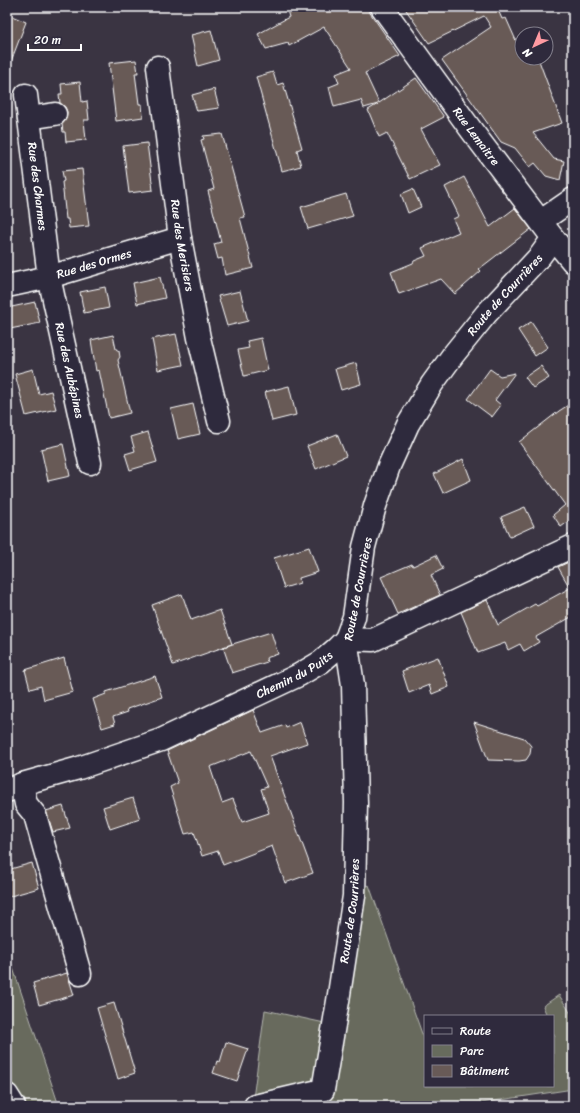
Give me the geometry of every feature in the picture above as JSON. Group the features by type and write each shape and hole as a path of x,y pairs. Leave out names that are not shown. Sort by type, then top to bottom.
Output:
{"street":[{"name":"Rue Lemaitre","path":"382,7 459,113 547,230 573,262"},
{"name":"Rue des Merisiers","path":"158,67 180,238 199,338 219,421"},
{"name":"Rue des Charmes","path":"26,95 49,276"},
{"path":"29,118 55,114"},
{"name":"Route de Courrières","path":"255,1106 323,1090 354,896 356,803 353,685 346,639 354,617 364,547 375,506 389,466 408,424 432,384 486,314 540,256 547,230 573,199"},
{"name":"Rue des Ormes","path":"7,286 49,276 180,238"},
{"name":"Rue des Aubépines","path":"49,276 90,463"},
{"path":"346,639 373,640 573,546"},
{"name":"Chemin du Puits","path":"18,793 79,768 161,740 299,675 321,662 336,650 346,639"},
{"path":"18,793 65,955"},
{"path":"18,793 35,815 80,974"},
{"path":"7,1095 14,1106"}],"green space":[{"path":"369,885 424,1039 424,1087 554,1087 554,1015 547,1015 543,1006 559,995 573,1017 573,1089 461,1106 252,1106 265,1010 343,1027 361,891"},
{"path":"7,950 59,1106 22,1106 10,1083 7,1073"}],"building":[{"path":"286,7 366,7 400,56 365,73 379,103 416,78 444,117 421,129 440,165 410,179 387,133 379,137 368,110 378,104 364,108 361,100 334,107 329,87 339,83 336,74 351,68 324,27 289,46 288,43 266,49 258,34 289,17"},
{"path":"404,7 504,7 498,10 502,19 506,18 514,36 514,66 541,66 562,123 533,133 554,159 564,161 560,180 546,176 535,163 530,167 515,148 501,142 442,60 491,27 484,16 429,43"},
{"path":"7,14 26,22 8,69 7,69"},
{"path":"211,30 219,60 198,66 191,35"},
{"path":"136,60 138,73 135,73 139,104 142,104 143,117 116,121 109,63"},
{"path":"273,72 277,85 283,83 302,148 297,150 301,166 282,171 256,77"},
{"path":"80,82 82,102 87,101 89,120 84,120 86,140 66,142 62,124 66,119 67,112 65,107 60,103 59,94 62,94 61,84"},
{"path":"214,89 219,108 197,111 192,95"},
{"path":"222,134 245,217 240,218 253,268 225,275 222,258 218,259 214,244 221,242 208,191 214,189 201,140 204,139 203,136"},
{"path":"147,143 153,190 129,193 123,146"},
{"path":"82,169 89,226 69,228 68,219 66,219 62,171"},
{"path":"464,177 490,227 515,208 531,229 479,269 481,271 455,294 441,279 399,294 391,272 426,256 422,248 459,232 453,219 459,216 445,187"},
{"path":"413,189 421,207 408,213 401,194"},
{"path":"346,194 353,216 308,229 301,207"},
{"path":"160,277 165,298 137,304 133,283"},
{"path":"105,287 109,308 84,313 80,292"},
{"path":"240,291 248,321 227,326 218,296"},
{"path":"35,302 40,323 10,329 9,325 7,325 7,308"},
{"path":"531,322 548,347 535,356 518,330"},
{"path":"176,334 183,365 158,370 152,339"},
{"path":"113,335 116,349 119,351 120,357 118,360 130,413 109,418 99,370 96,371 91,340"},
{"path":"261,338 268,370 244,376 238,350 249,348 247,341"},
{"path":"356,363 361,384 341,390 335,369"},
{"path":"541,366 549,378 533,388 525,377"},
{"path":"33,369 39,394 51,391 56,409 26,416 15,374"},
{"path":"490,369 500,376 515,373 495,400 501,405 492,417 468,399"},
{"path":"289,386 296,415 272,421 265,392"},
{"path":"573,402 573,518 561,527 553,515 565,505 519,442"},
{"path":"193,404 200,434 178,439 171,409"},
{"path":"148,432 157,462 130,470 125,454 135,451 131,437"},
{"path":"337,434 346,456 316,469 307,446"},
{"path":"63,444 70,476 48,481 41,449"},
{"path":"463,459 471,480 443,493 434,474"},
{"path":"525,507 534,526 510,537 501,517"},
{"path":"309,547 318,572 299,578 300,583 284,588 274,558"},
{"path":"436,555 443,569 431,575 440,595 398,614 381,577 412,564 413,566"},
{"path":"573,560 573,616 536,637 539,642 524,651 520,644 508,650 505,643 478,653 461,612 487,600 498,625 535,604 537,606 570,588 558,567"},
{"path":"182,594 191,620 220,610 232,644 173,665 152,605"},
{"path":"271,632 278,654 266,658 267,662 232,673 223,647"},
{"path":"438,657 449,687 432,694 429,685 409,693 402,671"},
{"path":"64,658 73,692 44,700 41,686 30,689 25,670"},
{"path":"155,676 162,697 127,709 128,712 113,717 115,724 102,728 93,699 106,694 106,692"},
{"path":"253,710 262,733 285,725 286,728 300,722 307,743 270,756 313,873 285,883 272,846 223,865 218,851 202,856 194,832 185,834 170,787 178,783 167,751","holes":["251,751 267,787 261,789 269,813 242,822 233,799 222,803 210,767"]},
{"path":"474,722 524,738 531,746 530,754 526,760 519,761 488,760"},
{"path":"133,798 140,819 110,829 103,807"},
{"path":"63,806 70,828 53,832 46,811"},
{"path":"32,863 39,888 7,897 7,870"},
{"path":"67,973 74,995 39,1005 33,983"},
{"path":"114,1003 135,1073 118,1079 97,1008"},
{"path":"226,1042 248,1049 237,1081 213,1073 217,1061 220,1062"}]}
